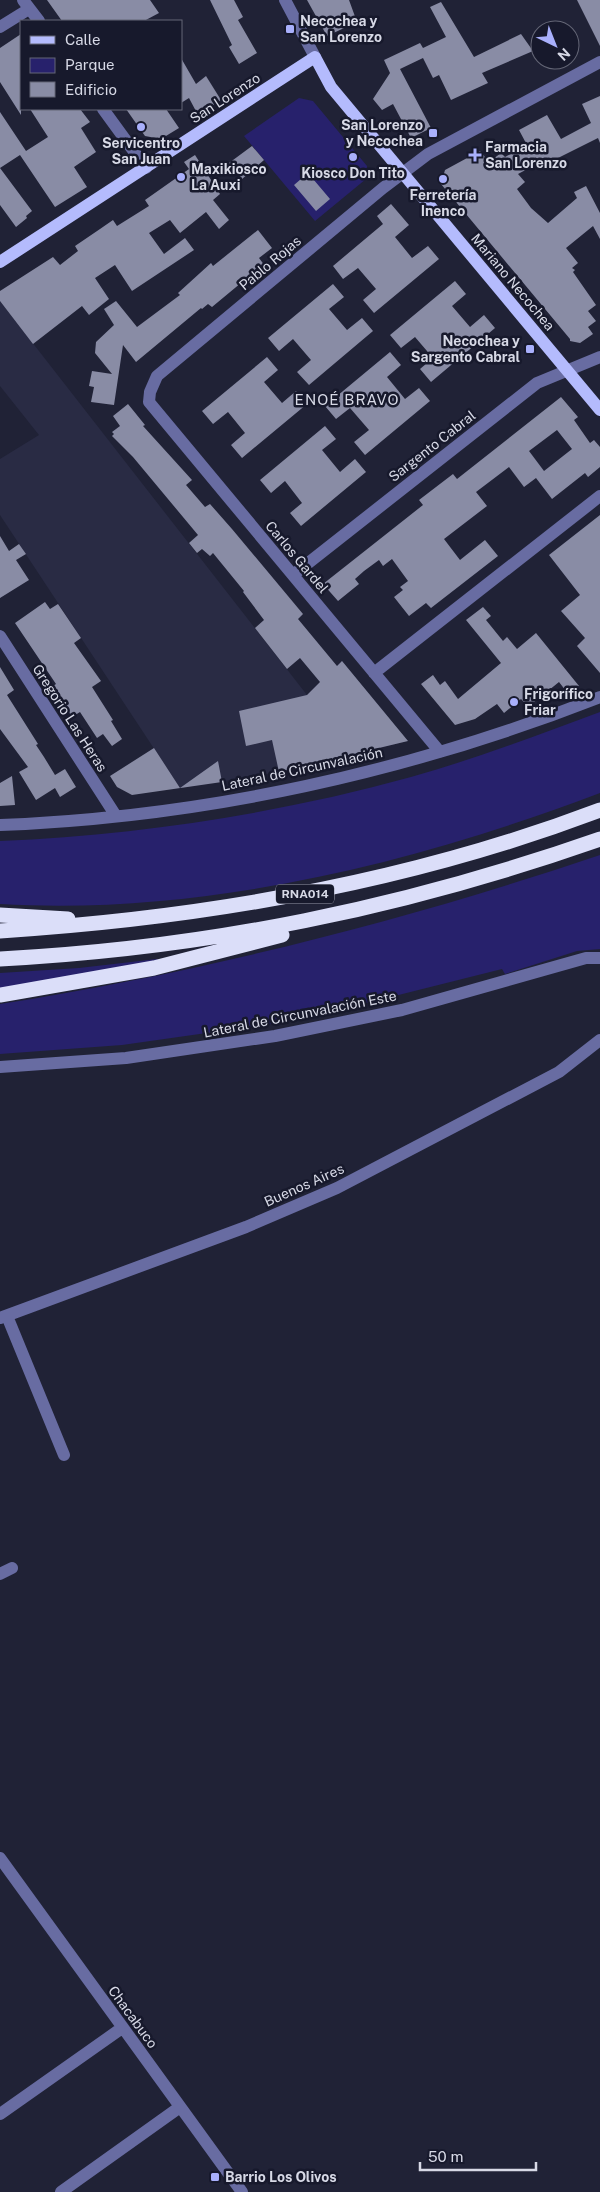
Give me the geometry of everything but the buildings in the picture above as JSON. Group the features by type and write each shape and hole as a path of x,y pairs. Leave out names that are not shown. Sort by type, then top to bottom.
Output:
{"highway":[{"name":"RNA014","path":"0,931 117,922 252,903 373,878 487,847 600,810"},
{"name":"RNA014","path":"0,959 68,955 167,945 271,928 377,907 487,877 600,839"},
{"path":"0,996 163,966 377,907"},
{"path":"0,914 117,922"}],"main road":[{"name":"San Lorenzo","path":"0,262 315,57"},
{"name":"Mariano Necochea","path":"315,57 331,87 600,410"}],"street":[{"name":"Mariano Necochea","path":"285,0 315,57"},
{"path":"0,28 26,4 38,20"},
{"path":"403,173 428,154 600,62"},
{"path":"104,110 146,168"},
{"name":"Pablo Rojas","path":"156,376 403,173"},
{"name":"Sargento Cabral","path":"293,575 537,383 600,357"},
{"name":"Carlos Gardel","path":"156,376 148,402 440,752"},
{"path":"374,672 600,496"},
{"name":"Gregorio Las Heras","path":"0,636 116,816"},
{"name":"Lateral de Circunvalación","path":"0,825 116,816 215,803 327,781 440,752 600,697"},
{"name":"Lateral de Circunvalación Este","path":"0,1067 126,1058 283,1035 402,1010 586,958 600,958"},
{"name":"Buenos Aires","path":"4,1317 246,1227 337,1188 559,1072 600,1040"},
{"path":"4,1317 64,1455"},
{"path":"0,1574 12,1568"},
{"name":"Chacabuco","path":"0,1858 242,2192"},
{"path":"0,2114 122,2028"},
{"path":"61,2192 180,2107"}],"shaded area":[{"path":"0,301 307,695 342,661 408,741 279,772 180,788 0,515 0,459 39,435 0,386"}],"green space":[{"path":"299,98 313,101 367,166 366,179 315,221 244,136"},
{"path":"600,712 600,793 529,819 456,842 381,862 305,880 229,893 152,902 76,906 0,904 0,841 104,834 155,828 207,821 310,802 435,770"},
{"path":"600,855 600,949 577,951 505,974 502,969 299,1020 122,1045 0,1054 0,1004 152,976 303,942 453,902"},
{"path":"157,959 0,990 0,973 79,968"}],"place":[{"name":"Necochea y San Lorenzo","path":"290,29"},
{"name":"Servicentro San Juan","path":"141,127"},
{"name":"San Lorenzo y Necochea","path":"433,133"},
{"name":"Farmacia San Lorenzo","path":"475,155"},
{"name":"Kiosco Don Tito","path":"353,157"},
{"name":"Maxikiosco La Auxi","path":"181,177"},
{"name":"Ferretería Inenco","path":"443,179"},
{"name":"Necochea y Sargento Cabral","path":"530,349"},
{"name":"Frigorífico Friar","path":"514,702"},
{"name":"Barrio Los Olivos","path":"215,2177"}],"district":[{"name":"ENOÉ BRAVO","path":"347,399"}]}
